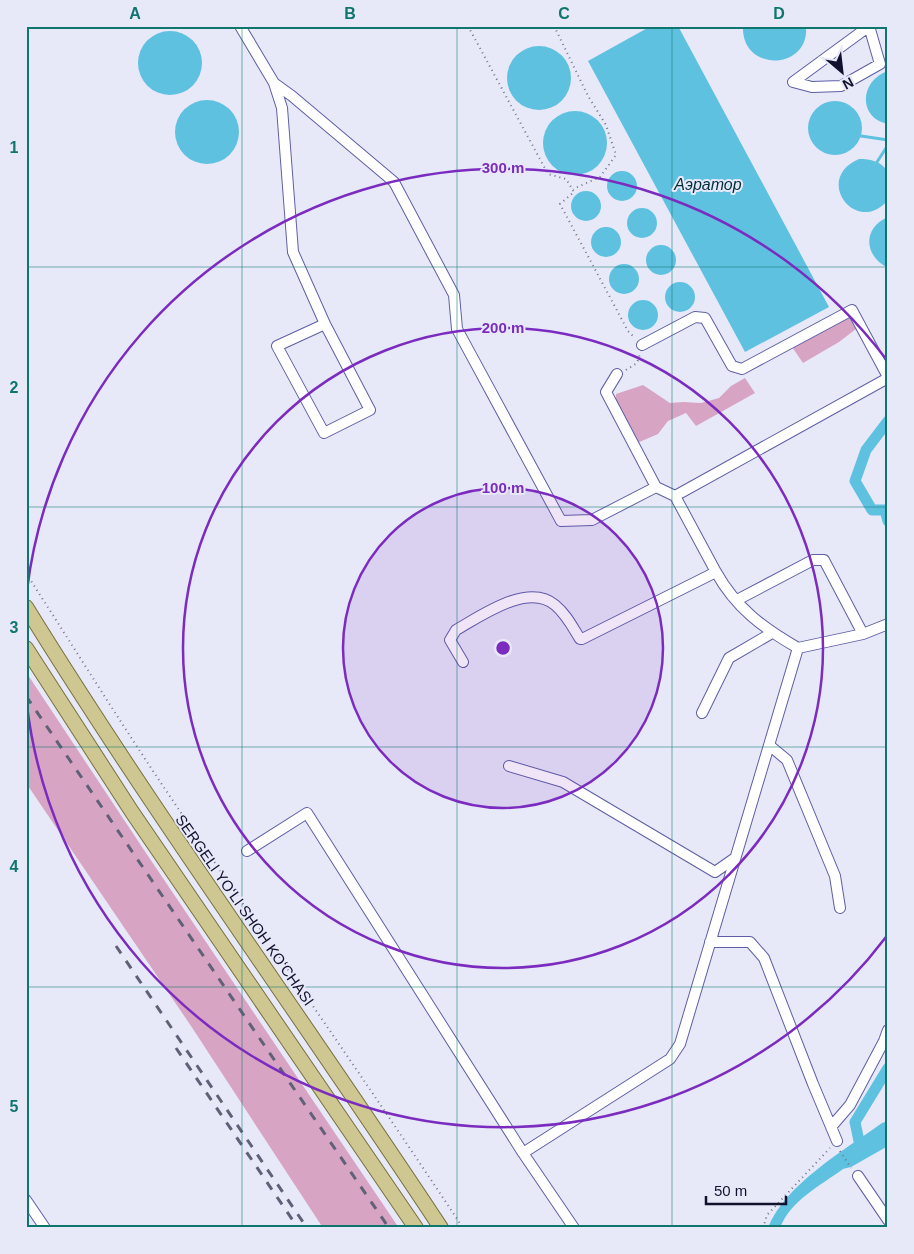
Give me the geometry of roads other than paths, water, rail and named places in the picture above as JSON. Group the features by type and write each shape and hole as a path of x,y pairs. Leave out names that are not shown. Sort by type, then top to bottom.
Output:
{"main road":[{"name":"SERGELI YO‘LI SHOH KO‘CHASI","path":"26,607 150,800 240,929 441,1228"},
{"path":"26,648 132,812 416,1228"}],"street":[{"path":"240,26 274,83 282,108 293,252 325,324 370,410 324,433 277,346 325,324"},
{"path":"868,27 880,64 841,86 812,87 793,82 841,47 868,27"},
{"path":"274,83 394,182 454,295 457,329 560,521 592,520 656,487"},
{"path":"642,345 695,317 705,318 732,366 742,369 852,310 888,378 675,496"},
{"path":"617,374 606,392 656,487 675,496 722,584 740,607 759,624 798,648 863,634 888,624"},
{"path":"736,600 814,560 824,560 863,634"},
{"path":"463,662 450,640 451,635 456,630 508,603 522,598 539,597 554,603 567,617 580,639 582,639 716,572"},
{"path":"702,712 729,658 772,633"},
{"path":"523,1153 670,1059 680,1044 798,648"},
{"path":"769,745 787,760 835,876 840,908"},
{"path":"509,766 563,782 715,872 735,858"},
{"path":"247,851 306,813 523,1153 574,1228"},
{"path":"710,942 750,942 764,958 838,1145"},
{"path":"831,1127 850,1105 888,1030"},
{"path":"855,1173 888,1220"},
{"path":"26,1200 45,1228"}],"water":[{"name":"Аэратор","path":"651,26 678,26 829,307 745,352 588,61"},
{"path":"743,26 806,26 804,41 798,52 787,58 775,60 763,59 753,52 745,41"},
{"path":"170,31 188,37 196,45 202,63 196,81 188,89 170,95 152,89 144,81 138,63 144,45 152,37"},
{"path":"539,46 557,52 565,60 571,78 565,96 557,104 539,110 521,104 513,96 507,78 513,60 521,52"},
{"path":"888,71 888,124 878,120 871,114 867,107 866,99 872,82"},
{"path":"207,100 225,106 233,114 239,132 233,150 225,158 207,164 189,158 181,150 175,132 181,114 189,106"},
{"path":"835,101 845,103 854,109 860,118 862,128 860,138 854,147 845,153 835,155 825,153 816,147 810,138 808,128 810,118 816,109 825,103"},
{"path":"575,111 593,117 601,125 607,143 601,161 593,169 575,175 557,169 549,161 543,143 549,125 557,117"},
{"path":"859,159 875,161 888,172 888,200 876,210 864,212 853,209 844,201 839,191 839,179 845,168"},
{"path":"622,171 628,172 636,180 636,192 628,200 622,201 616,200 608,192 607,186 608,180 616,172"},
{"path":"586,191 592,192 600,200 600,212 592,220 586,221 580,220 572,212 571,206 572,200 580,192"},
{"path":"642,208 652,213 657,223 652,233 642,238 632,233 627,223 632,213"},
{"path":"888,217 888,268 874,257 869,242 874,228"},
{"path":"606,227 612,228 620,236 620,248 612,256 606,257 600,256 592,248 591,242 592,236 600,228"},
{"path":"661,245 667,246 675,254 675,266 667,274 661,275 655,274 647,266 646,260 647,254 655,246"},
{"path":"624,264 630,265 638,273 638,285 630,293 624,294 618,293 610,285 609,279 610,273 618,265"},
{"path":"680,282 686,283 694,291 694,303 686,311 680,312 674,311 666,303 665,297 666,291 674,283"},
{"path":"643,300 649,301 657,309 657,321 649,329 643,330 637,329 629,321 628,315 629,309 637,301"},
{"path":"888,1121 888,1146 851,1167 843,1169 807,1194 791,1209 780,1228 768,1228 776,1212 787,1197 802,1183 834,1156 882,1123"}],"waterway":[{"path":"861,136 888,140"},
{"path":"877,162 888,145"},
{"path":"888,421 866,450 855,481 872,510 885,510 888,521"},
{"path":"860,1146 855,1122 888,1068"}],"railway":[{"path":"26,696 389,1228"},
{"path":"116,946 307,1228"},
{"path":"176,1048 298,1228"}]}
